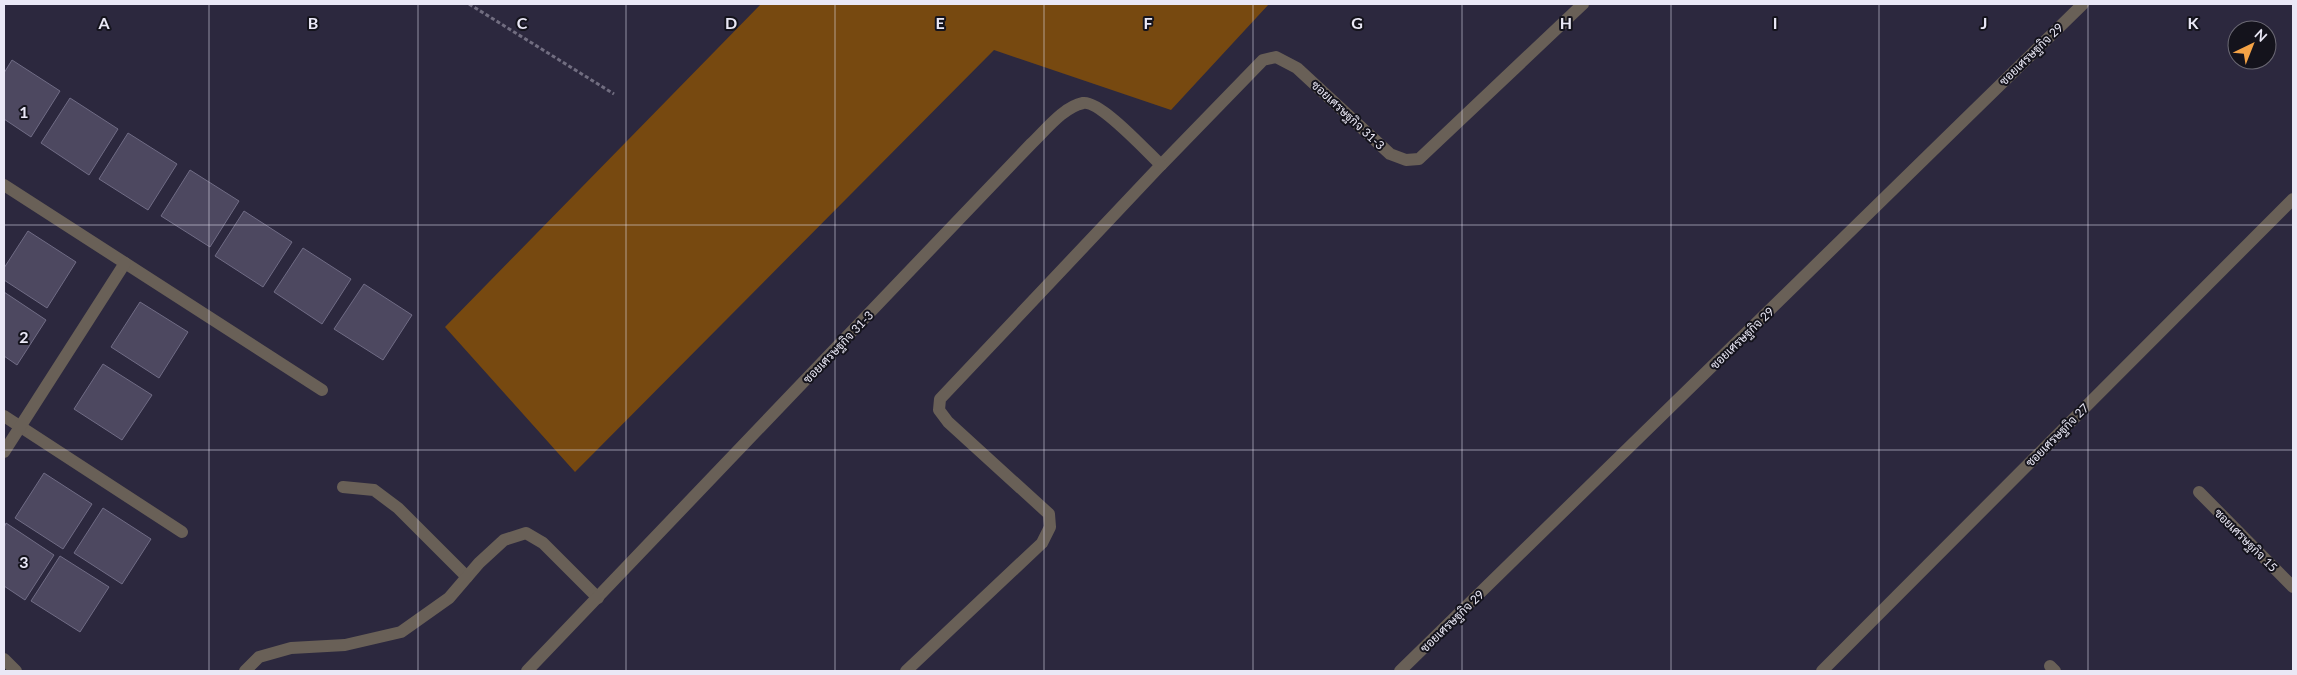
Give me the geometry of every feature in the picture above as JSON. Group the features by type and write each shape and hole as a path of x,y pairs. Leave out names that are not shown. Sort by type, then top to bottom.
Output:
{"street":[{"name":"ซอยเศรษฐกิจ 31-3","path":"906,671 1042,543 1050,527 1049,514 948,422 938,410 940,399 1263,60 1276,57 1297,68 1390,154 1406,160 1419,159 1583,4"},
{"name":"ซอยเศรษฐกิจ 29","path":"1400,671 2083,4"},
{"name":"ซอยเศรษฐกิจ 31-3","path":"527,671 1025,152 1070,108 1084,103 1098,106 1161,165"},
{"path":"4,185 322,390"},
{"name":"ซอยเศรษฐกิจ 27","path":"1822,671 2293,199"},
{"path":"4,452 126,263"},
{"path":"4,416 182,532"},
{"path":"344,487 374,490 398,508 467,577"},
{"name":"ซอยเศรษฐกิจ 15","path":"2198,492 2293,587"},
{"path":"245,671 260,657 291,648 345,645 401,632 449,598 504,540 526,533 543,544 598,598"},
{"path":"4,659 16,671"}],"path":[{"path":"469,4 614,94"}],"shaded area":[{"path":"761,4 1269,4 1171,110 994,50 575,472 445,327"}],"building":[{"path":"12,60 60,91 31,137 4,119 4,73"},
{"path":"70,98 118,129 89,175 41,143"},
{"path":"128,133 177,164 148,210 99,179"},
{"path":"190,170 239,201 210,247 161,216"},
{"path":"244,211 292,242 263,287 215,256"},
{"path":"28,231 76,262 47,308 4,280 4,268"},
{"path":"303,248 351,279 322,324 274,292"},
{"path":"364,284 412,315 383,360 334,329"},
{"path":"4,292 46,320 17,365 4,356"},
{"path":"140,302 188,332 159,378 111,347"},
{"path":"103,364 152,395 122,440 74,409"},
{"path":"44,473 92,504 63,549 15,518"},
{"path":"103,508 151,539 122,584 74,553"},
{"path":"6,523 54,555 25,600 4,586 4,528"},
{"path":"60,556 109,587 80,632 31,601"}]}
